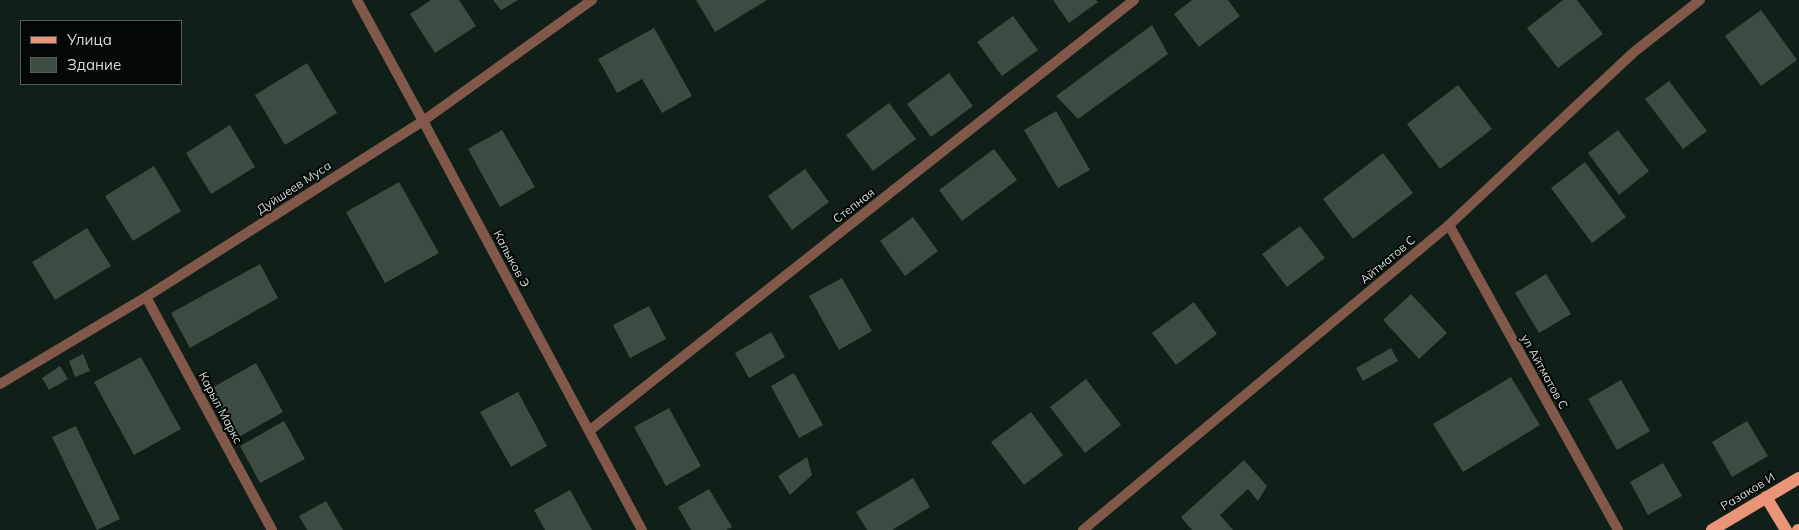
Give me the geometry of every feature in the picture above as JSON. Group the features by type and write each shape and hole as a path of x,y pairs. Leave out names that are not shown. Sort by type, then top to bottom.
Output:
{"main road":[{"name":"Разаков И","path":"1712,530 1799,478"},
{"path":"1766,497 1786,530"}],"street":[{"name":"Калыков Э","path":"357,0 642,530"},
{"name":"Дуйшеев Муса","path":"0,384 146,297 423,121 592,0"},
{"name":"Степная","path":"589,431 1134,0"},
{"name":"Айтматов С","path":"1083,530 1449,225 1634,52 1700,0"},
{"name":"ул Айтматов С","path":"1449,225 1618,530"},
{"name":"Карыл Маркс","path":"146,297 272,530"}],"building":[{"path":"431,0 459,0 476,26 435,53 410,14"},
{"path":"493,0 518,0 501,10"},
{"path":"696,0 767,0 715,32"},
{"path":"1053,0 1096,0 1098,2 1069,23"},
{"path":"1192,0 1228,0 1240,16 1199,47 1174,14"},
{"path":"1563,0 1577,0 1603,34 1558,68 1527,28"},
{"path":"1761,10 1797,60 1761,86 1725,36"},
{"path":"1013,16 1038,50 1002,76 977,42"},
{"path":"1152,25 1168,54 1078,119 1056,96"},
{"path":"654,28 692,96 662,113 642,79 617,93 598,59"},
{"path":"307,63 337,113 285,145 255,95"},
{"path":"949,73 973,106 931,137 907,104"},
{"path":"1669,81 1707,131 1683,149 1645,99"},
{"path":"1458,85 1492,129 1440,169 1407,124"},
{"path":"889,103 916,139 873,171 846,135"},
{"path":"1056,111 1090,170 1058,188 1024,130"},
{"path":"230,125 255,167 211,194 186,153"},
{"path":"502,130 535,187 500,207 468,149"},
{"path":"1618,130 1649,171 1619,195 1588,153"},
{"path":"994,149 1017,180 962,221 939,190"},
{"path":"1383,153 1413,193 1353,239 1323,199"},
{"path":"1585,162 1626,217 1592,243 1551,188"},
{"path":"154,166 181,211 133,241 105,196"},
{"path":"805,169 829,202 792,230 768,196"},
{"path":"399,182 439,253 385,283 346,212"},
{"path":"913,217 938,251 905,276 880,241"},
{"path":"1300,226 1325,258 1287,287 1262,254"},
{"path":"87,228 111,266 55,300 32,262"},
{"path":"260,264 278,298 190,348 171,313"},
{"path":"1546,274 1571,314 1539,333 1515,293"},
{"path":"842,278 872,331 839,350 809,296"},
{"path":"1411,294 1447,333 1419,359 1383,320"},
{"path":"1194,302 1217,334 1176,365 1152,333"},
{"path":"649,306 666,339 630,358 613,325"},
{"path":"771,332 785,357 749,378 735,353"},
{"path":"1391,348 1398,361 1363,381 1356,368"},
{"path":"83,354 90,371 75,377 69,361"},
{"path":"141,357 181,429 134,455 94,382"},
{"path":"256,363 283,412 237,438 210,389"},
{"path":"60,366 68,379 49,390 42,378"},
{"path":"794,373 823,425 799,438 771,386"},
{"path":"1511,377 1540,425 1463,472 1433,424"},
{"path":"1086,379 1121,425 1085,453 1050,407"},
{"path":"1621,380 1650,431 1617,450 1588,399"},
{"path":"518,392 547,446 511,467 480,412"},
{"path":"669,408 701,466 666,486 634,427"},
{"path":"1031,412 1063,455 1024,485 991,442"},
{"path":"284,421 305,459 260,483 240,446"},
{"path":"1747,421 1768,456 1732,477 1712,442"},
{"path":"76,426 120,519 97,530 52,437"},
{"path":"807,457 812,475 790,495 778,476"},
{"path":"1244,460 1267,486 1258,501 1248,489 1220,515 1233,530 1192,530 1181,517"},
{"path":"1663,463 1682,496 1648,515 1630,482"},
{"path":"913,478 930,507 892,530 867,530 856,512"},
{"path":"709,489 732,527 726,530 691,530 678,507"},
{"path":"570,490 592,530 545,530 534,510"},
{"path":"326,501 343,530 307,530 299,516"}]}
